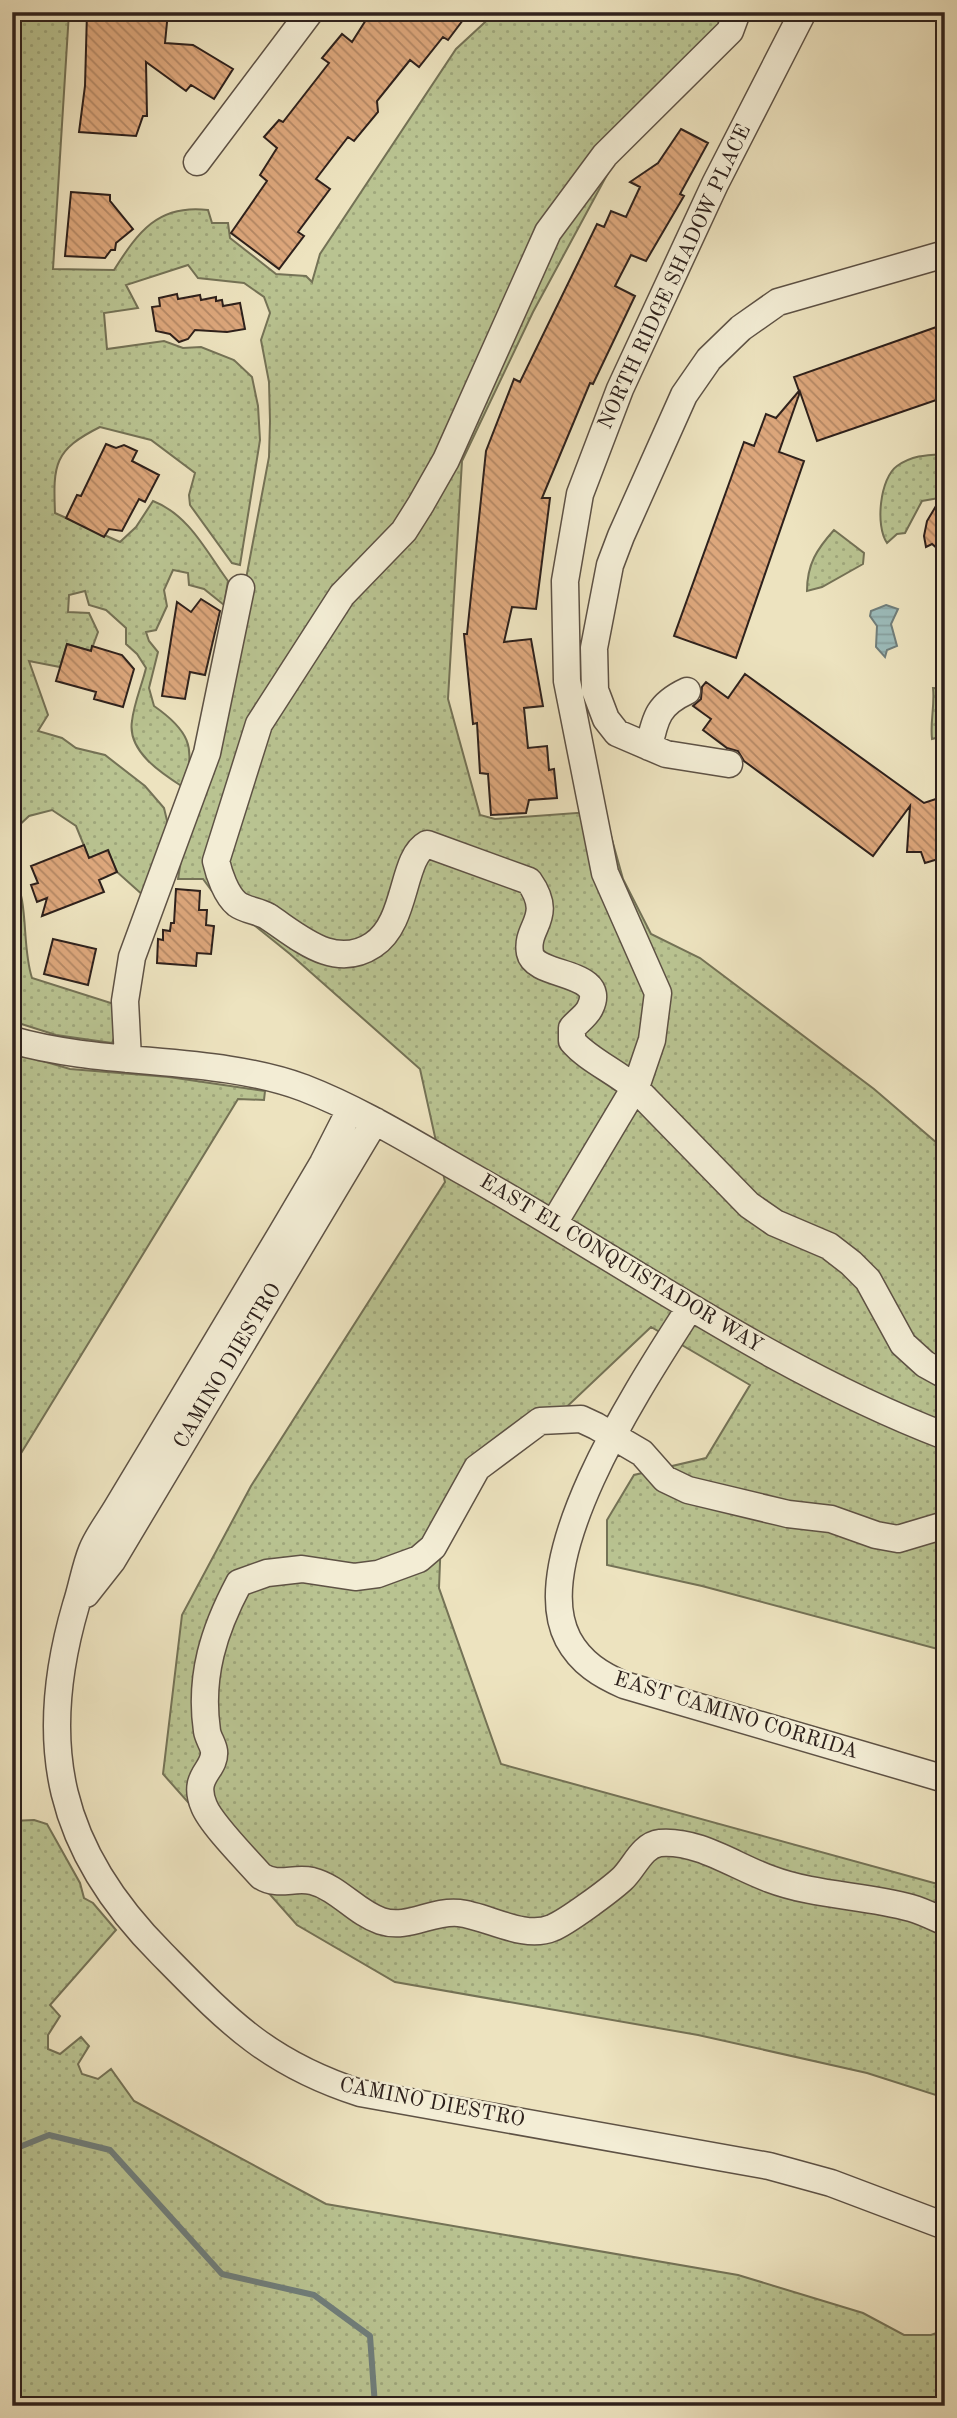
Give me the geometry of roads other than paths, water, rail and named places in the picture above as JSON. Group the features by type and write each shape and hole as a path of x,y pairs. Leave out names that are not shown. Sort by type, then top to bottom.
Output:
{"street":[{"path":"197,162 310,12"},
{"path":"737,12 730,31 605,155 548,232 446,460 421,504 404,531 342,595 259,724 216,861 219,873 238,905 265,915 322,952 349,954 373,945 393,922 408,883 412,860 418,849 427,844 529,881 539,895 539,923 529,940 530,956 538,965 587,984 592,995 590,1008 572,1028 572,1041 579,1050 614,1070 635,1088 749,1205 775,1223 830,1246 851,1263 868,1280 903,1343 925,1364 945,1375"},
{"name":"NORTH RIDGE SHADOW PLACE","path":"554,1223 635,1088 652,1040 658,993 605,873 567,681 565,581 580,494 620,389 715,184 803,12"},
{"path":"729,764 694,761 649,747 617,733 606,719 595,690 594,648 610,565 684,395 709,359 741,328 778,302 945,254"},
{"path":"128,1059 125,1001 132,957 207,753 241,588"},
{"path":"649,747 654,722 667,700 687,691"},
{"name":"EAST EL CONQUISTADOR WAY","path":"12,1040 77,1054 267,1077 304,1089 376,1121 554,1223 689,1309 887,1414 945,1436"},
{"name":"CAMINO DIESTRO","path":"350,1110 317,1174 93,1549 64,1648 57,1690 55,1745 66,1796 84,1848 111,1898 234,2026 271,2054 311,2076 359,2093 769,2166 831,2183 945,2226"},
{"name":"CAMINO DIESTRO","path":"75,1608 112,1560 376,1121"},
{"name":"EAST CAMINO CORRIDA","path":"689,1309 613,1436 578,1510 561,1580 560,1613 563,1627 585,1663 624,1685 945,1779"},
{"path":"945,1525 898,1539 876,1535 831,1519 788,1514 688,1490 665,1479 642,1453 581,1419 540,1421 528,1427 477,1468 433,1547 419,1559 378,1574 355,1577 302,1569 267,1573 239,1583 220,1619 207,1661 204,1702 207,1734 214,1751 212,1760 200,1780 204,1808 261,1877 271,1883 310,1881 335,1890 381,1921 400,1924 459,1913 515,1928 538,1931 553,1928 623,1878 637,1858 656,1843 679,1843 701,1849 801,1889 912,1908 945,1922"}],"water":[{"path":"886,605 898,609 891,624 897,646 887,650 885,657 876,647 877,626 870,616 871,611"}],"waterway":[{"path":"12,2150 49,2135 110,2150 222,2274 314,2295 370,2336 375,2406"}]}
